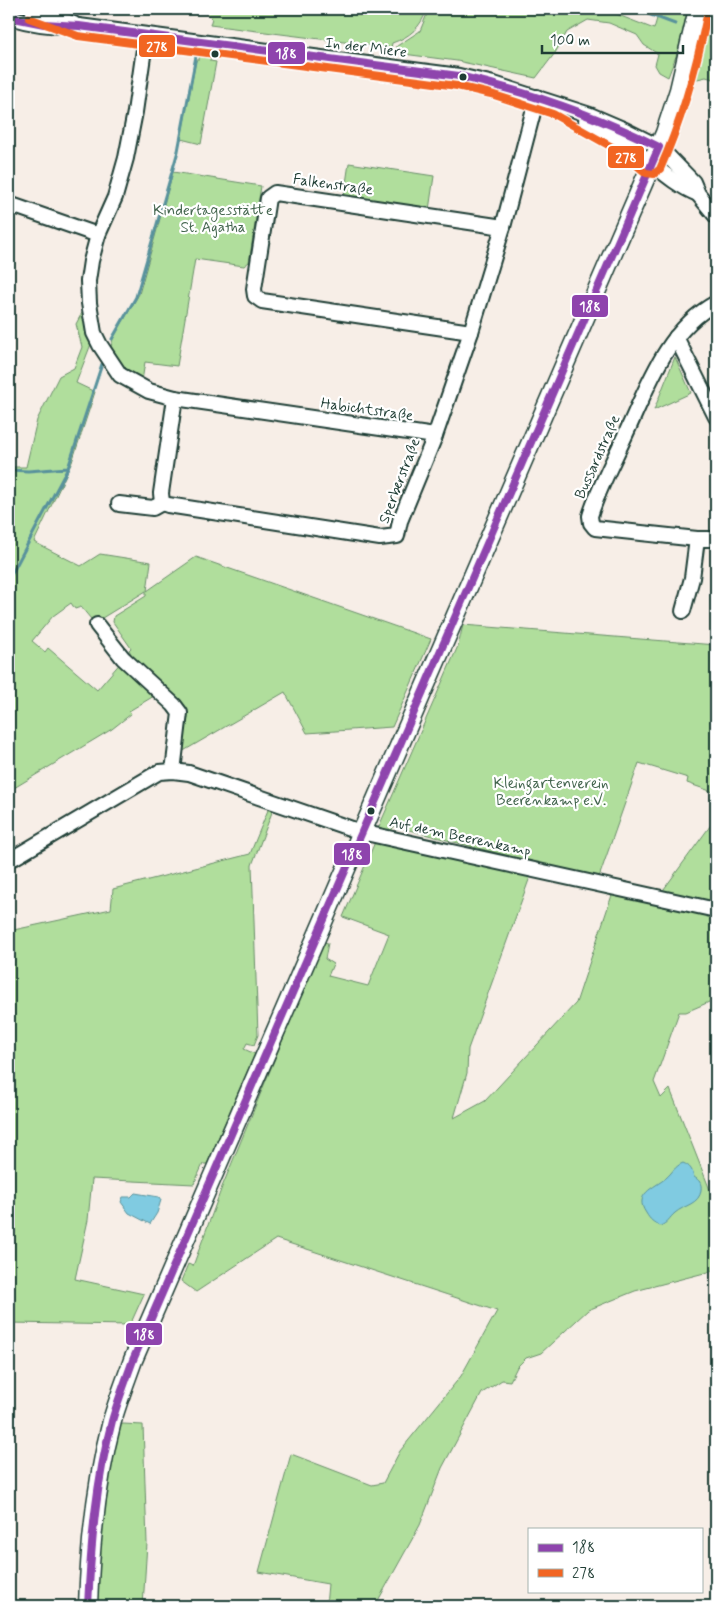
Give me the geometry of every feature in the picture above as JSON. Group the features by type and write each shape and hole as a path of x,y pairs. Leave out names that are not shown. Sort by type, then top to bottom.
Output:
{"main road":[{"path":"88,1606 96,1495 112,1421 132,1360 574,345 673,112 698,9"}],"street":[{"name":"In der Miere","path":"32,9 79,26"},
{"name":"In der Miere","path":"9,17 26,22 55,26 79,26 460,76 494,84 537,96 557,105 625,143 688,190 698,194"},
{"name":"Habichtstraße","path":"146,36 126,158 114,198 98,235 88,281 89,303 94,332 120,375 149,391 175,398 434,436"},
{"name":"Sperberstraße","path":"119,504 153,508 162,503 168,506 380,538 396,536 471,332 503,227 537,96"},
{"name":"In der Miere","path":"557,105 590,115 658,147 693,182 698,194 716,216"},
{"name":"Falkenstraße","path":"471,332 262,301 255,296 254,289 268,198 275,193 503,227"},
{"path":"9,204 98,235"},
{"name":"Bussardstraße","path":"716,303 694,318 676,337 661,358 590,516 591,524 595,528 697,539 716,539"},
{"path":"676,337 716,417"},
{"path":"162,503 161,493 175,398"},
{"path":"683,611 692,578 697,539"},
{"path":"96,625 123,658 174,704 180,713 173,771"},
{"name":"Auf dem Beerenkamp","path":"9,859 158,772 173,771 189,773 362,832 716,910"}],"green space":[{"path":"203,9 427,9 422,21 414,31 392,43 391,48 210,25 212,18"},
{"path":"429,9 603,9 654,29 658,15 688,9 678,51 668,77 659,72 655,65 658,54 644,45 637,35 609,23 588,20 567,32 555,53 536,78 457,61 396,53 397,46 420,31"},
{"path":"708,9 716,9 716,80 706,77 689,81 701,48"},
{"path":"200,50 211,51 210,61 216,62 201,144 181,139 196,60 199,60"},
{"path":"349,163 434,176 429,210 344,197"},
{"name":"Kindertagesstätte St. Agatha","path":"173,172 261,186 249,262 244,266 195,259 177,366 145,362 142,381 123,367 110,350 113,339 139,294"},
{"path":"84,309 91,344 76,383 95,392 72,462 34,542 81,566 100,554 151,562 147,591 196,557 431,639 392,727 307,733 285,692 180,753 183,722 182,703 130,661 133,657 129,650 131,648 113,622 114,616 146,596 146,591 102,618 91,619 81,607 75,609 71,603 53,616 32,641 45,652 48,648 97,690 122,661 159,693 129,711 131,714 112,729 9,791 9,467 26,467 37,420 59,376 74,368 82,347 76,324"},
{"path":"675,357 691,393 654,410"},
{"name":"Kleingartenverein Beerenkamp e.V.","path":"463,625 716,645 716,793 687,783 688,778 639,763 598,880 394,826 389,835 377,831 458,646"},
{"path":"274,807 252,865 258,1035 254,1045 247,1043 244,1049 255,1054 207,1164 203,1164 194,1184 92,1179 88,1220 75,1279 144,1294 130,1325 9,1323 9,931 111,909 113,889 250,854 268,810"},
{"path":"716,818 716,905 661,893"},
{"path":"375,842 530,877 468,1049 467,1073 454,1118 485,1101 576,1003 612,895 716,917 716,999 686,1012 679,1012 654,1082 661,1098 670,1089 712,1195 716,1196 716,1270 635,1291 588,1310 541,1353 526,1358 517,1367 510,1381 502,1380 482,1393 442,1468 420,1525 375,1606 326,1606 328,1584 259,1572 291,1454 372,1485 383,1483 400,1451 461,1376 497,1311 276,1239 196,1292 181,1281 188,1264 193,1266 222,1187 323,942 328,943 325,959 333,964 328,976 368,986 389,934 343,917"},
{"path":"119,1425 143,1425 147,1543 143,1606 95,1606 103,1499"}],"water":[{"path":"683,1163 690,1168 694,1177 700,1182 700,1195 695,1201 679,1210 660,1226 652,1221 646,1213 642,1201 643,1196"},
{"path":"135,1193 159,1197 161,1200 157,1213 150,1224 129,1213 121,1202 123,1197 131,1197"}],"waterway":[{"path":"635,9 675,24"},
{"path":"112,339 136,297 178,151 196,56"},
{"path":"9,470 28,471 68,468 102,364"},
{"path":"9,579 68,468"}],"transit line":[{"name":"278","path":"29,18 78,36 457,86 491,94 553,114 619,151 646,173 654,174 660,169 682,111 694,71 708,11"},
{"name":"188","path":"9,17 44,24 79,26 459,76 561,105 635,135 659,147 133,1360 119,1398 106,1444 98,1490 88,1606"}]}
